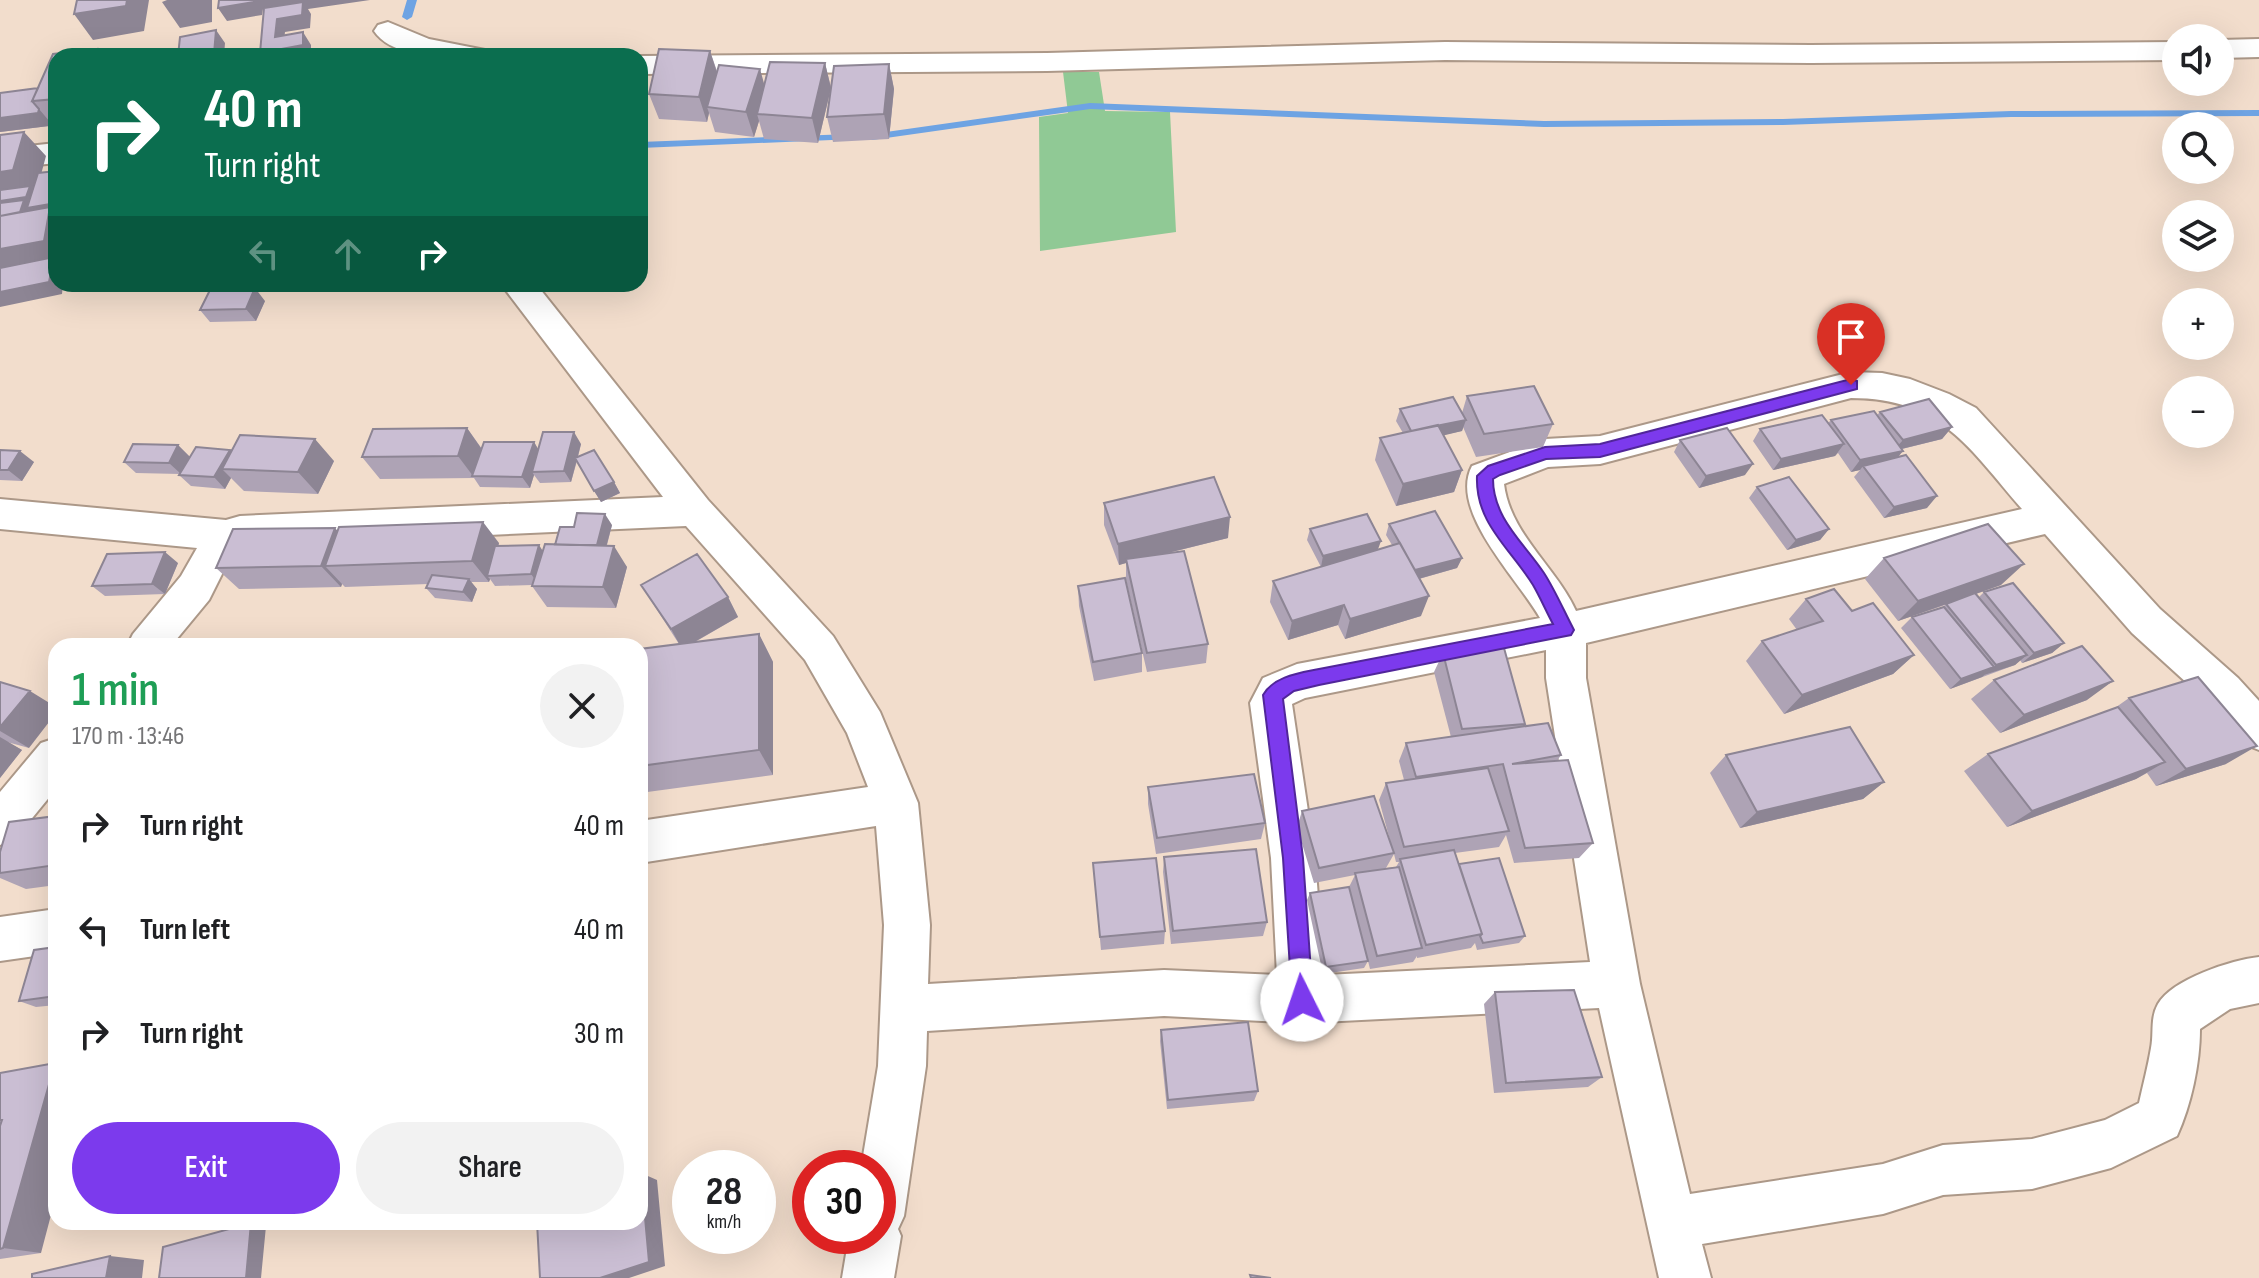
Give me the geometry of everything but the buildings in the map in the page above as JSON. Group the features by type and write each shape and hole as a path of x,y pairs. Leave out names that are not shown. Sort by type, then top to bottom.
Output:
{"street":[{"path":"395,0 385,43 428,48"},
{"path":"2234,49 2259,48"},
{"path":"648,65 1047,62 1445,51 1811,54 2162,51"},
{"path":"0,159 48,154"},
{"path":"524,292 695,511 819,648 865,725 896,803 907,925 902,1066 889,1150"},
{"path":"1685,1278 1617,984 1566,678 1565,630 1539,580 1492,517 1485,492 1485,476 1545,453 1600,450 1851,385 1880,383 1929,398 1963,418 2146,621 2241,687 2259,731"},
{"path":"0,514 228,536 250,529 695,511"},
{"path":"1302,1000 1293,858 1273,695 1289,684 1565,630 2054,517"},
{"path":"154,638 195,588 213,553 228,536"},
{"path":"0,825 48,767"},
{"path":"648,841 896,803"},
{"path":"0,939 48,932"},
{"path":"1671,1223 1883,1189 1943,1170 2032,1164 2111,1143 2160,1119 2176,1044 2176,1018 2206,994 2244,981 2259,980"},
{"path":"904,1009 1164,993 1302,1000 1617,984"},
{"path":"868,1278 872,1254"}],"green space":[{"path":"1063,72 1099,72 1105,111 1170,112 1176,232 1040,251 1039,117 1068,113"}],"waterway":[{"path":"407,17 412,0"},
{"path":"872,137 1090,106 1544,124 1783,122 2011,114 2259,113"},
{"path":"648,145 851,137"}],"route":[{"path":"1302,1000 1293,858 1271,703 1273,695 1289,684 1319,677 1565,630 1539,580 1492,517 1485,492 1485,476 1494,470 1545,453 1600,450 1851,385"}]}
